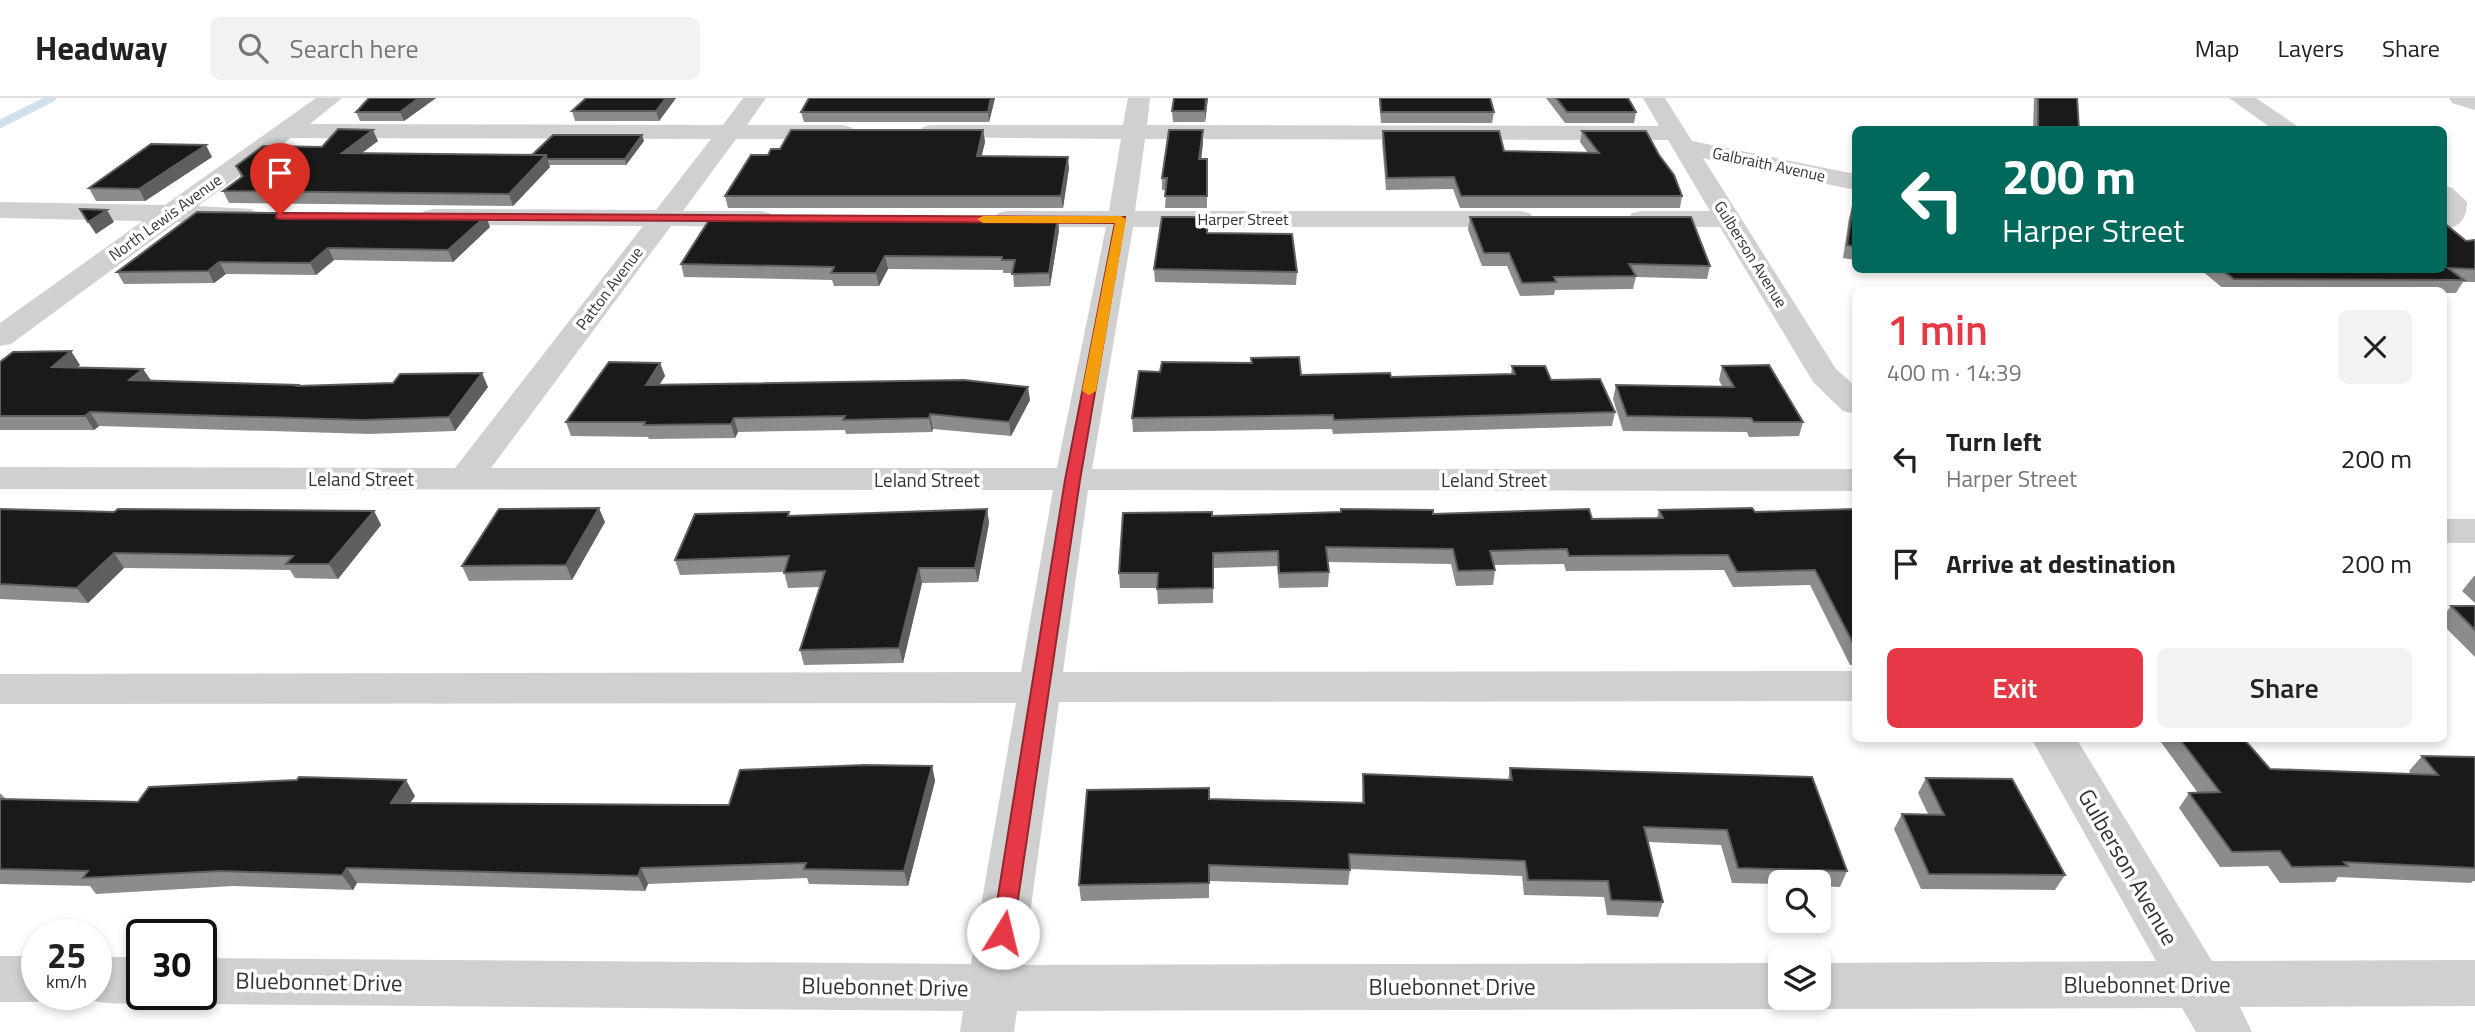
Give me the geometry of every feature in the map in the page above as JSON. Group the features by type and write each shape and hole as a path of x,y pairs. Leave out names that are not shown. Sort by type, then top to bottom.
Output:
{"street":[{"name":"North Lewis Avenue","path":"0,337 331,98"},
{"name":"Patton Avenue","path":"465,480 755,98"},
{"name":"Gulberson Avenue","path":"1654,98 1824,375 1852,401"},
{"path":"2241,98 2285,126"},
{"path":"2460,98 2475,103"},
{"path":"991,1010 1072,480 1121,219 1136,115"},
{"name":"Galbraith Avenue","path":"910,132 1136,115 1679,140 1852,181"},
{"path":"284,131 868,132"},
{"path":"2447,196 2454,202 2453,218 2447,220"},
{"path":"0,210 266,215"},
{"path":"406,216 786,219"},
{"name":"Harper Street","path":"981,219 1549,219"},
{"path":"1619,219 1730,219"},
{"name":"Leland Street","path":"0,478 1852,480"},
{"path":"2447,531 2475,531"},
{"path":"0,688 1852,686"},
{"name":"Gulberson Avenue","path":"2055,742 2225,1032"},
{"path":"0,979 21,979"},
{"name":"Bluebonnet Drive","path":"217,982 991,1010 1768,986"},
{"name":"Bluebonnet Drive","path":"1831,986 2475,983"}],"building":[{"path":"369,98 419,98 400,112 356,112"},
{"path":"586,98 666,98 656,111 572,111"},
{"path":"809,98 991,98 988,112 801,112"},
{"path":"1174,98 1206,98 1205,111 1172,111"},
{"path":"1380,98 1490,98 1494,112 1381,112"},
{"path":"1556,98 1628,98 1636,112 1567,112"},
{"path":"2038,98 2077,98 2079,126 2038,126"},
{"path":"338,129 373,130 342,153 546,155 509,194 223,191 243,176 236,166 263,146 322,147"},
{"path":"791,130 983,130 977,156 1068,157 1061,196 725,196 751,155 768,155 771,149 780,149"},
{"path":"1169,130 1203,130 1199,159 1207,159 1207,196 1165,196 1167,178 1162,178"},
{"path":"1383,131 1499,131 1504,151 1599,153 1582,131 1646,131 1674,175 1682,196 1461,196 1454,177 1387,178"},
{"path":"553,135 642,135 625,159 547,159 546,155 532,155"},
{"path":"151,144 206,145 139,189 89,188"},
{"path":"80,209 107,210 88,222"},
{"path":"197,212 486,216 448,250 328,248 310,263 219,262 208,271 117,272"},
{"path":"1852,212 1852,246 1847,245"},
{"path":"711,217 1058,217 1049,273 1012,274 1015,260 1002,260 1002,257 885,256 876,273 831,273 834,267 681,264"},
{"path":"1162,217 1207,217 1207,233 1292,234 1297,272 1154,269"},
{"path":"1470,217 1691,217 1710,266 1629,264 1636,276 1554,277 1556,282 1522,283 1509,253 1484,253"},
{"path":"2447,225 2466,241 2475,240 2475,269 2448,268 2464,280 2234,279 2226,273 2447,273"},
{"path":"71,351 52,367 143,369 129,380 297,386 393,383 400,374 482,373 449,417 362,420 90,412 85,416 0,416 0,362 13,352"},
{"path":"1299,357 1301,375 1390,373 1391,377 1515,374 1512,366 1545,366 1551,380 1600,379 1615,412 1334,420 1333,415 1132,418 1139,371 1160,372 1162,362 1252,363 1251,358"},
{"path":"609,362 660,363 646,385 964,380 1028,387 1009,422 930,414 929,418 843,420 845,416 734,418 731,424 566,422"},
{"path":"1769,365 1803,422 1754,422 1751,418 1627,416 1616,385 1734,387 1722,366"},
{"path":"599,508 566,565 462,566 499,509"},
{"path":"1752,508 1755,512 1852,509 1852,641 1815,570 1737,572 1728,555 1569,556 1567,549 1490,551 1495,570 1458,571 1453,549 1326,547 1329,572 1279,573 1278,551 1213,553 1213,588 1157,589 1158,573 1119,573 1123,513 1212,512 1212,516 1341,512 1341,509 1433,510 1433,514 1589,509 1592,519 1663,518 1659,510"},
{"path":"0,509 114,512 118,509 374,511 329,564 286,564 293,556 114,553 77,588 0,584"},
{"path":"987,509 975,568 919,568 899,648 800,650 825,571 784,573 789,556 675,560 695,514 789,512 788,516"},
{"path":"2451,606 2475,606 2475,630"},
{"path":"2182,742 2246,742 2270,769 2438,775 2422,756 2475,757 2475,868 2344,862 2348,866 2292,867 2280,851 2232,852 2189,793 2220,792"},
{"path":"865,765 932,766 904,871 804,869 806,863 641,868 638,876 347,868 342,875 221,871 83,878 88,871 0,869 0,799 138,802 149,787 297,780 299,777 406,780 391,803 729,805 740,770"},
{"path":"1510,768 1812,777 1847,871 1738,868 1727,830 1644,827 1663,902 1611,900 1608,881 1528,880 1525,861 1349,854 1350,870 1209,865 1209,883 1079,885 1087,790 1209,788 1209,799 1364,803 1363,774 1512,780"},
{"path":"1926,778 2012,779 2065,875 1929,874 1902,814 1944,815"}],"waterway":[{"path":"0,124 52,98"}],"slow traffic":[{"path":"983,219 1121,219 1089,391"}],"route":[{"path":"280,215 661,219 1121,219 1072,480 1003,933"}]}
